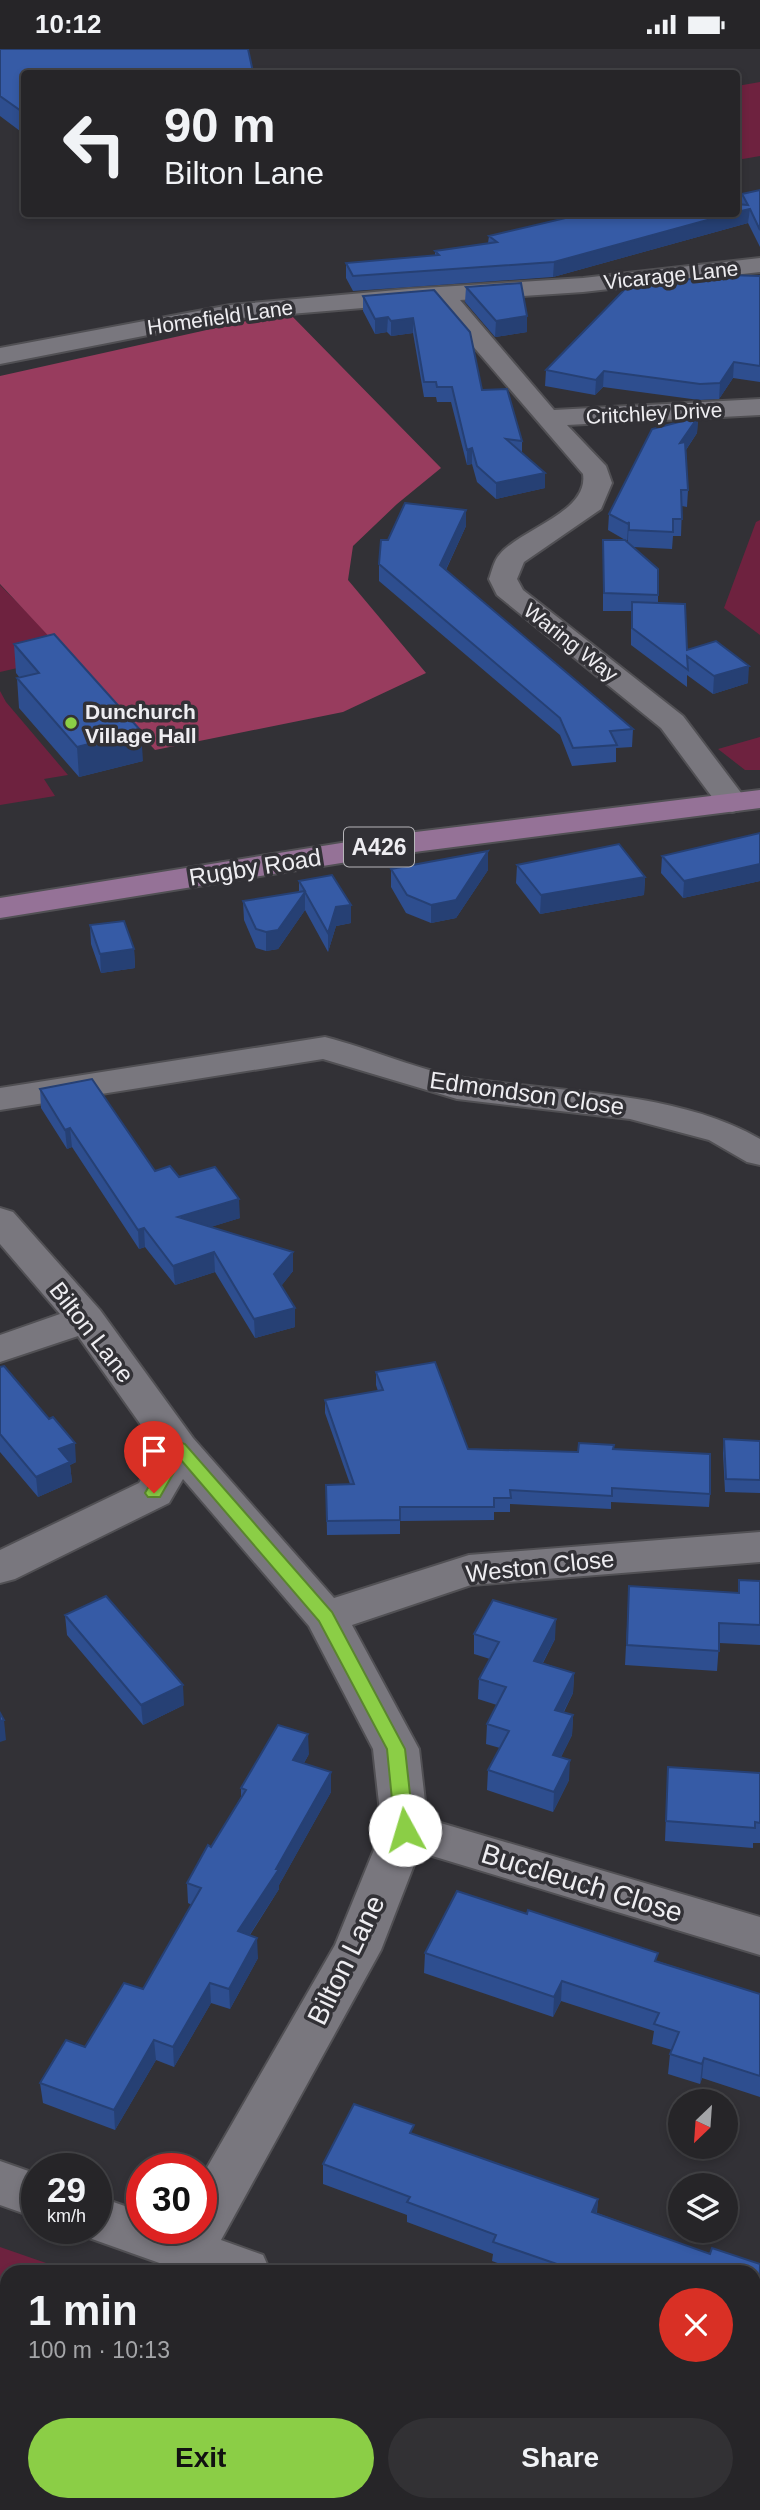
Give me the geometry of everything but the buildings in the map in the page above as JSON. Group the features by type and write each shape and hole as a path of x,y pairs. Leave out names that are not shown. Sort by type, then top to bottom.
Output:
{"main road":[{"name":"Rugby Road","path":"0,908 391,845 746,800"}],"street":[{"name":"Vicarage Lane","path":"442,294 583,285 760,265"},
{"name":"Homefield Lane","path":"0,356 230,312 442,294"},
{"name":"Waring Way","path":"442,294 596,472 598,483 591,503 511,558 503,579 510,595 672,722 746,800"},
{"name":"Critchley Drive","path":"547,418 760,407"},
{"name":"Edmondson Close","path":"0,1099 325,1048 457,1088 632,1108 722,1132 760,1154"},
{"name":"Bilton Lane","path":"0,1220 86,1319 179,1448 326,1617 396,1749 405,1830 357,1950 217,2198"},
{"path":"0,1349 86,1319"},
{"path":"0,1568 154,1493 179,1448"},
{"name":"Weston Close","path":"326,1617 469,1570 760,1547"},
{"name":"Buccleuch Close","path":"405,1830 760,1936"},
{"path":"0,2183 21,2190"},
{"path":"208,2244 236,2265"}],"shaded area":[{"path":"760,82 760,156 740,159 740,85"},
{"path":"288,312 441,468 397,504 353,546 348,580 426,673 343,712 155,750 0,584 0,376"},
{"path":"760,520 760,635 724,608 756,522"},
{"path":"0,585 70,656 0,672"},
{"path":"0,691 6,702 68,775 44,779 55,796 0,805"},
{"path":"760,737 760,770 745,770 718,749"},
{"path":"0,2247 52,2265 0,2265"}],"place":[{"name":"Dunchurch Village Hall","path":"71,723"}],"route":[{"path":"154,1493 179,1448 326,1617 396,1749 405,1830"}]}
